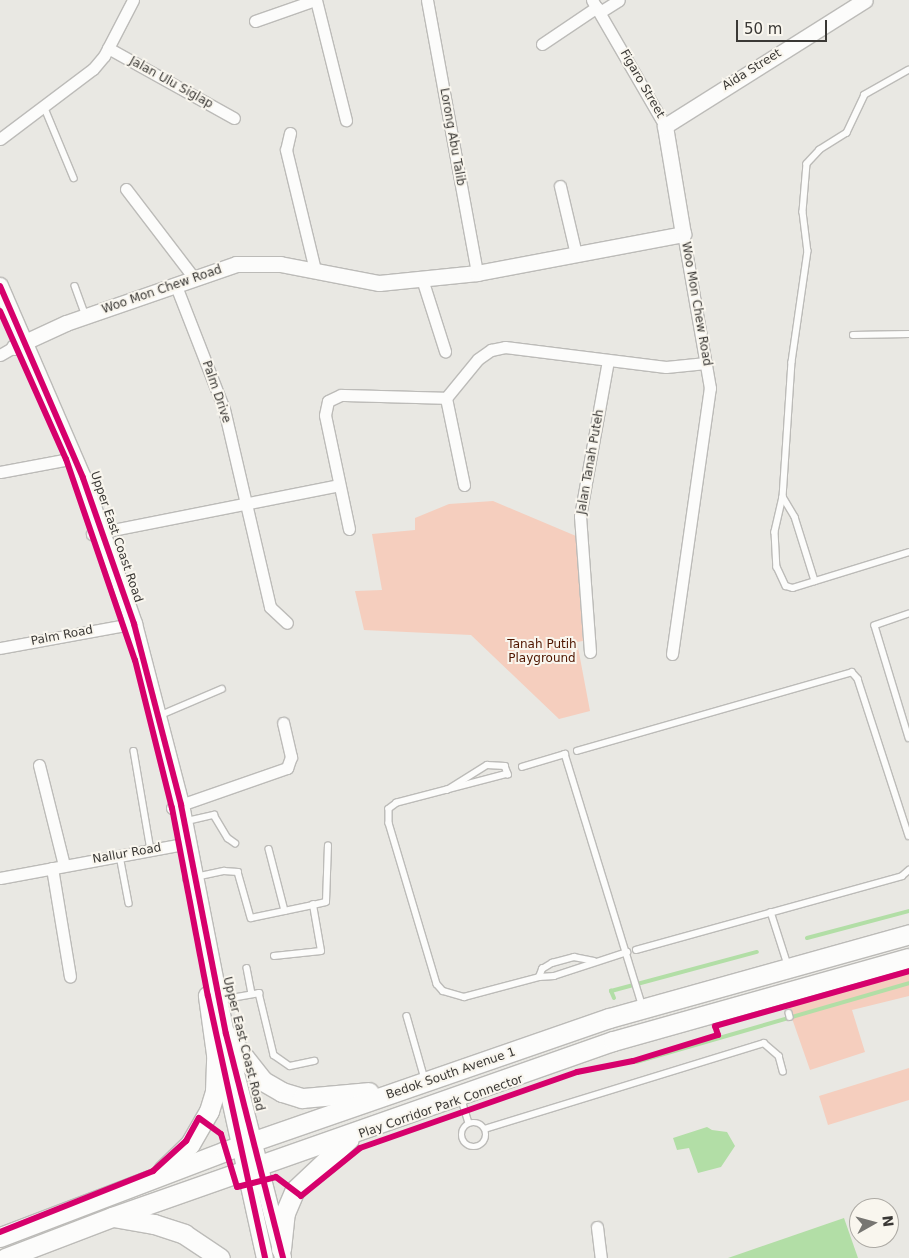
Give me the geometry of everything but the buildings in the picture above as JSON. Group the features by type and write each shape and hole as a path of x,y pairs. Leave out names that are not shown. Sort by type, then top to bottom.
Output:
{"main road":[{"name":"Upper East Coast Road","path":"0,286 19,345"},
{"name":"Upper East Coast Road","path":"0,311 19,345 70,459 97,533 134,624 159,716 213,998 276,1255"},
{"name":"Upper East Coast Road","path":"97,533 177,806 185,821 184,844"},
{"name":"Bedok South Avenue 1","path":"0,1237 156,1176 431,1080 644,1009 909,934"},
{"name":"Bedok South Avenue 1","path":"5,1258 112,1217 622,1038 909,958"},
{"name":"Upper East Coast Road","path":"213,998 226,1034 248,1144"},
{"path":"156,1176 190,1144 209,1111 215,1091 216,1054 213,998"},
{"path":"226,1034 263,1081 302,1098 349,1096 431,1080"},
{"path":"276,1255 285,1213 295,1190 360,1131"},
{"path":"112,1217 154,1224 184,1234 220,1258"}],"street":[{"path":"0,139 93,69 108,48 133,0"},
{"path":"255,21 315,0 346,120"},
{"name":"Lorong Abu Talib","path":"427,0 477,273"},
{"path":"542,44 596,6 619,0"},
{"name":"Aida Street","path":"665,126 866,0"},
{"name":"Figaro Street","path":"596,6 665,126 683,234"},
{"name":"Jalan Ulu Siglap","path":"108,48 234,118"},
{"path":"290,133 286,150 315,270"},
{"path":"560,186 576,254"},
{"path":"126,189 194,278"},
{"name":"Woo Mon Chew Road","path":"19,345 86,316 176,286 194,278 249,262 315,270 380,283 477,273 683,234 710,388 672,654"},
{"path":"422,279 444,351"},
{"name":"Palm Drive","path":"176,286 224,409 243,501 270,607 287,623"},
{"path":"0,355 19,345"},
{"path":"446,398 484,353 499,347 666,367 706,363"},
{"name":"Jalan Tanah Puteh","path":"590,652 580,516 608,361"},
{"path":"349,528 325,414 328,401 341,395 446,398"},
{"path":"446,398 464,486"},
{"path":"0,472 70,459"},
{"path":"97,533 243,501 339,485"},
{"name":"Palm Road","path":"0,648 125,625"},
{"path":"177,806 287,768 291,757 284,723"},
{"path":"39,765 64,865"},
{"name":"Nallur Road","path":"0,878 184,844"},
{"path":"52,868 70,977"},
{"path":"597,1227 601,1258"}],"lane":[{"path":"909,70 866,95 847,133 820,150 807,164 804,212 808,251 792,362 783,497 775,532 777,567 786,586 793,588 909,552"},
{"path":"44,106 74,178"},
{"path":"75,286 86,316"},
{"path":"853,335 909,334"},
{"path":"783,497 795,517 815,581"},
{"path":"909,614 875,626 909,738"},
{"path":"577,752 852,672 858,679 909,836"},
{"path":"159,716 222,689"},
{"path":"134,751 151,850"},
{"path":"522,767 565,754 644,1009"},
{"path":"447,790 487,765 505,766 508,774 447,790 397,803 389,809 388,815 436,984 448,994 464,997 538,976 554,976 594,961 627,952"},
{"path":"185,821 214,815 228,838 235,843"},
{"path":"191,878 224,871 238,872 251,918 314,905 326,902 328,846"},
{"path":"269,849 285,911"},
{"path":"120,856 129,903"},
{"path":"636,950 902,876 909,870"},
{"path":"274,956 321,951 314,905"},
{"path":"771,912 788,967"},
{"path":"538,976 542,969 552,963 574,957 594,961"},
{"path":"247,968 252,994"},
{"path":"213,998 260,994 274,1056 290,1066 314,1061"},
{"path":"407,1016 431,1080"},
{"path":"485,1129 764,1043 779,1056 783,1071"},
{"path":"460,1094 470,1123"},
{"path":"470,1123 478,1123 485,1129 486,1137 482,1145 470,1147 463,1142 462,1133 470,1123"}],"green space":[{"name":"Tanah Putih Playground","path":"493,501 576,536 583,641 577,642 590,711 559,719 471,635 364,630 355,591 382,590 372,534 415,530 415,518 449,504"},
{"path":"909,971 909,996 852,1010 865,1052 810,1070 787,1004"},
{"path":"909,1068 909,1100 828,1125 819,1096"}],"shaded area":[{"path":"707,1127 712,1130 727,1132 735,1146 721,1167 698,1173 689,1148 677,1150 673,1138"},
{"path":"844,1218 849,1232 849,1248 854,1248 858,1258 728,1258"}],"waterway":[{"path":"807,938 909,911"},
{"path":"614,998 611,991 757,952"},
{"path":"636,1062 909,983"}],"cycle path":[{"path":"0,286 83,478 134,624 181,805 226,1034 283,1258"},
{"path":"0,311 66,459 135,660 172,808 208,996 265,1258"},
{"name":"Play Corridor Park Connector","path":"0,1232 153,1171 186,1141 199,1118 221,1134 237,1187 276,1177 301,1196 360,1148 577,1072 633,1061 718,1035 715,1026 909,971"}]}
